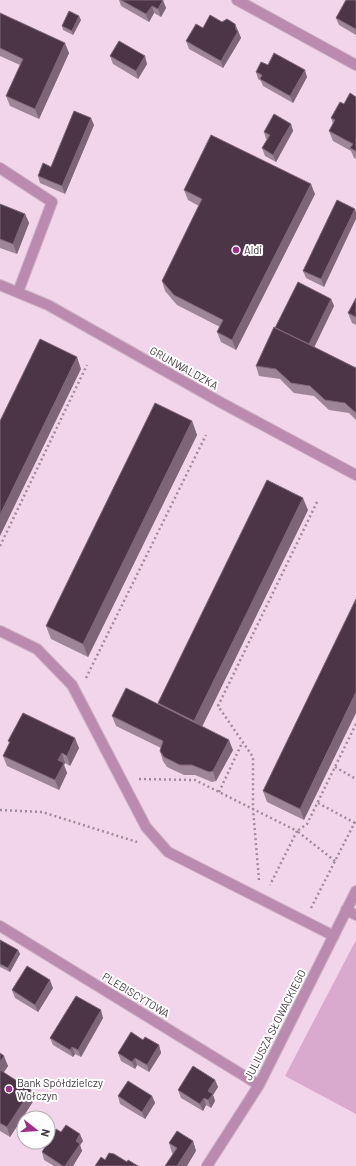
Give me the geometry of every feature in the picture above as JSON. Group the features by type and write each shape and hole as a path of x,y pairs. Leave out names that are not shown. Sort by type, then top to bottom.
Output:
{"street":[{"path":"237,0 356,65"},
{"path":"0,168 52,202 18,292"},
{"name":"GRUNWALDZKA","path":"0,286 48,305 220,402 356,475"},
{"path":"0,631 37,649 72,685 146,827 168,852 334,936"},
{"name":"JULIUSZA SŁOWACKIEGO","path":"207,1166 259,1085 356,891"},
{"path":"346,910 356,915"},
{"name":"PLEBISCYTOWA","path":"0,926 259,1085"}],"path":[{"path":"0,546 87,365"},
{"path":"84,682 206,435"},
{"path":"259,884 253,809 253,757 218,706 318,500"},
{"path":"268,888 297,832 307,824 335,767 355,731 356,724"},
{"path":"219,792 243,742"},
{"path":"335,767 356,779"},
{"path":"137,779 195,780 297,832 336,861"},
{"path":"304,921 356,822 318,803"},
{"path":"0,810 42,812 138,842"}],"shaded area":[{"path":"356,940 356,1114 285,1076"}],"building":[{"path":"121,0 163,0 158,9 152,6 146,14"},
{"path":"346,0 356,0 356,29 336,18"},
{"path":"69,11 79,16 72,31 62,26"},
{"path":"0,13 65,43 35,109 6,96 23,59 0,48"},
{"path":"210,15 222,22 227,19 235,24 236,30 238,31 221,61 186,41 196,24 203,28"},
{"path":"119,41 145,56 136,71 110,56"},
{"path":"274,53 305,70 290,96 260,79 262,75 256,72 261,62 268,65"},
{"path":"350,93 356,97 356,151 350,148 353,144 329,131 335,120 331,118 340,102 344,104"},
{"path":"74,111 91,118 62,186 38,176 43,163 51,167"},
{"path":"274,114 291,124 273,155 262,148 270,135 264,132"},
{"name":"Aldi","path":"211,135 311,184 232,340 217,332 223,320 174,295 162,281 202,199 184,190"},
{"path":"337,200 355,209 321,279 303,271"},
{"path":"0,204 25,214 13,244 0,239"},
{"path":"298,282 331,299 309,344 275,328"},
{"path":"356,298 356,317 348,313"},
{"path":"274,327 356,368 356,413 345,403 325,400 310,386 291,383 276,369 256,366"},
{"path":"40,339 77,357 0,515 0,421"},
{"path":"155,403 192,421 83,644 46,626"},
{"path":"267,480 303,498 194,721 158,703"},
{"path":"356,599 356,692 300,809 263,791"},
{"path":"126,688 229,740 213,771 209,772 192,765 180,765 164,757 160,751 163,741 112,716"},
{"path":"23,713 75,738 67,756 62,753 58,760 64,763 55,780 3,756 10,742 8,741"},
{"path":"0,940 18,950 8,968 0,964"},
{"path":"27,966 50,980 35,1005 12,990"},
{"path":"76,996 101,1010 78,1050 72,1047 70,1050 50,1038"},
{"path":"131,1032 143,1040 145,1037 159,1045 147,1065 135,1058 132,1062 118,1053"},
{"path":"0,1053 4,1056 0,1062"},
{"path":"193,1066 215,1080 208,1091 213,1094 208,1100 204,1098 200,1104 178,1090"},
{"name":"Bank Spółdzielczy Wołczyn","path":"0,1070 31,1090 18,1110 16,1110 16,1113 7,1127 0,1123"},
{"path":"128,1081 152,1096 142,1112 118,1096"},
{"path":"66,1125 80,1134 76,1141 80,1144 65,1166 42,1152 43,1150 56,1150 56,1129 61,1132"},
{"path":"177,1131 193,1141 177,1166 165,1166 177,1148 169,1143"},
{"path":"109,1153 114,1154 127,1162 128,1160 138,1166 95,1166 101,1157 105,1160"}],"place":[{"name":"Aldi","path":"236,250"},
{"name":"Bank Spółdzielczy Wołczyn","path":"9,1089"}]}
